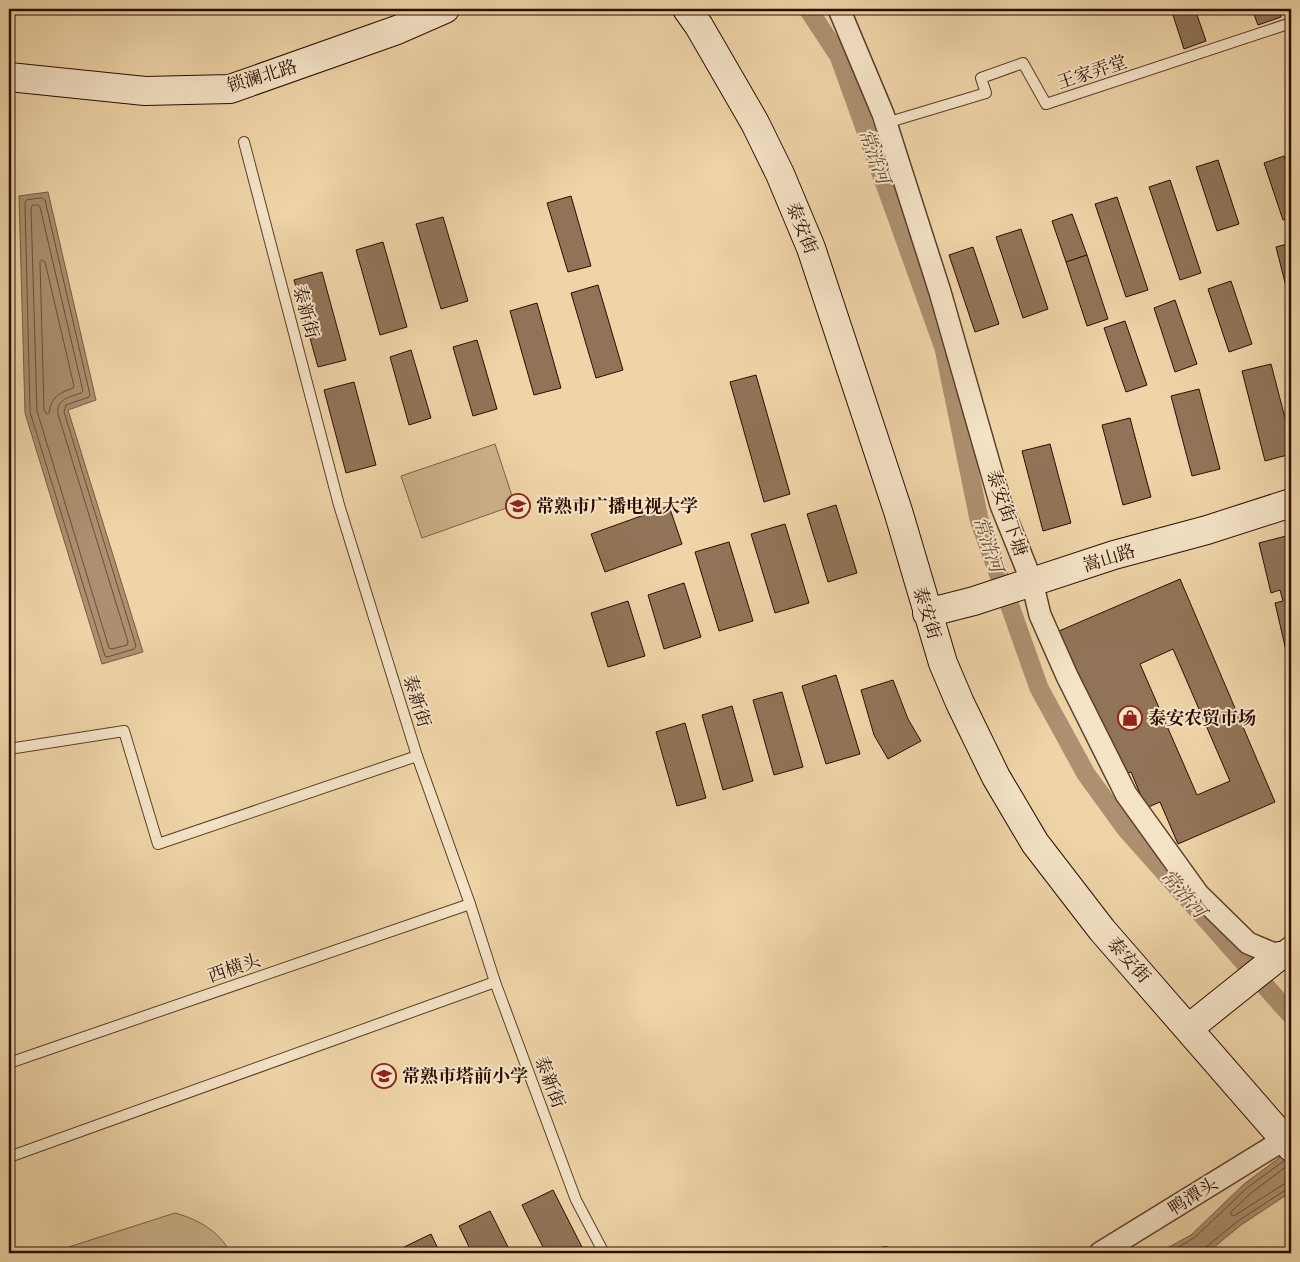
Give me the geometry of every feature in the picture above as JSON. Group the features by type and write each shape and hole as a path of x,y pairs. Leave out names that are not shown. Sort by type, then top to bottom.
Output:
{"street":[{"name":"锁澜北路","path":"9,77 145,91 230,89 397,30 445,9"},
{"name":"泰安街","path":"687,9 755,123 780,174 811,248 898,511 943,664 996,776 1035,842 1102,930 1288,1143"},
{"name":"泰安街下塘","path":"839,9 886,123 940,292 1001,505 1032,582 1040,615 1067,676 1126,794 1198,894 1248,943 1285,951"},
{"name":"嵩山路","path":"927,613 974,601 1114,555 1207,530 1291,503"},
{"path":"1189,1028 1285,951"},
{"name":"鸭潭头","path":"1100,1253 1288,1143"}],"lane":[{"name":"王家弄堂","path":"886,123 986,93 982,78 1023,63 1046,104 1291,23"},
{"name":"泰新街","path":"244,142 339,505 417,756 470,904 495,982 576,1200 604,1253"},
{"path":"9,748 124,731 158,844 417,756"},
{"name":"西横头","path":"9,1063 470,904"},
{"path":"9,1157 495,982"}],"shaded area":[{"path":"495,444 515,505 422,538 401,476"},
{"path":"175,1213 208,1227 220,1238 231,1253 50,1253"}],"water":[{"path":"48,192 96,400 68,410 143,652 102,664 25,413 19,196"},
{"path":"1291,1149 1291,1192 1241,1225 1207,1253 1158,1253 1191,1235 1244,1184"}],"building":[{"path":"1171,9 1195,9 1206,41 1184,49"},
{"path":"1252,9 1279,9 1281,17 1258,25"},
{"path":"1284,156 1291,177 1291,218 1283,220 1264,163"},
{"path":"1218,160 1239,224 1217,231 1196,167"},
{"path":"1170,180 1201,273 1180,280 1149,187"},
{"path":"571,196 591,266 568,272 547,203"},
{"path":"1117,197 1148,290 1126,297 1095,204"},
{"path":"1072,214 1087,255 1066,262 1052,221"},
{"path":"443,217 468,301 441,309 416,224"},
{"path":"1021,229 1048,309 1023,318 996,237"},
{"path":"383,242 407,327 380,335 356,250"},
{"path":"1291,243 1291,306 1276,247"},
{"path":"973,247 999,324 975,332 949,255"},
{"path":"1087,255 1108,319 1087,326 1066,262"},
{"path":"322,272 346,360 318,367 294,280"},
{"path":"1231,281 1252,344 1229,352 1208,289"},
{"path":"598,285 623,370 596,378 571,293"},
{"path":"1175,300 1197,364 1175,372 1154,308"},
{"path":"537,303 561,388 534,395 510,311"},
{"path":"1125,321 1147,385 1126,392 1104,328"},
{"path":"477,340 497,409 473,416 453,347"},
{"path":"411,350 431,418 409,425 390,357"},
{"path":"1271,364 1291,441 1291,454 1265,461 1242,371"},
{"path":"756,375 790,494 764,502 730,382"},
{"path":"354,382 376,465 346,473 324,390"},
{"path":"1199,389 1220,469 1192,476 1171,396"},
{"path":"1130,418 1151,497 1123,505 1102,425"},
{"path":"1050,444 1071,523 1043,531 1022,451"},
{"path":"836,505 857,573 828,582 807,514"},
{"path":"669,506 682,544 605,572 591,534"},
{"path":"785,524 809,603 775,613 751,534"},
{"path":"1290,535 1291,654 1287,655 1275,603 1283,601 1280,590 1271,593 1259,543"},
{"path":"729,542 753,621 719,631 695,552"},
{"name":"泰安农贸市场","path":"1180,579 1275,802 1178,844 1160,802 1146,808 1131,772 1121,776 1059,631","holes":["1173,649 1230,781 1197,795 1140,664"]},
{"path":"684,583 701,637 664,649 648,595"},
{"path":"628,601 645,656 608,667 591,613"},
{"path":"836,675 860,754 826,764 802,686"},
{"path":"893,680 908,719 921,741 888,759 874,735 861,690"},
{"path":"782,692 803,767 774,775 753,700"},
{"path":"732,706 753,781 723,790 702,715"},
{"path":"685,723 706,798 677,806 656,732"},
{"path":"553,1190 585,1253 546,1253 522,1205"},
{"path":"490,1211 511,1253 472,1253 459,1226"},
{"path":"431,1234 440,1253 402,1253 400,1249"}],"waterway":[{"name":"常浒河","path":"808,9 839,56 944,348 979,519 1039,688 1086,774 1126,829 1291,1015"}],"place":[{"name":"常熟市广播电视大学","path":"518,506"},
{"name":"泰安农贸市场","path":"1130,718"},
{"name":"常熟市塔前小学","path":"384,1076"}]}
